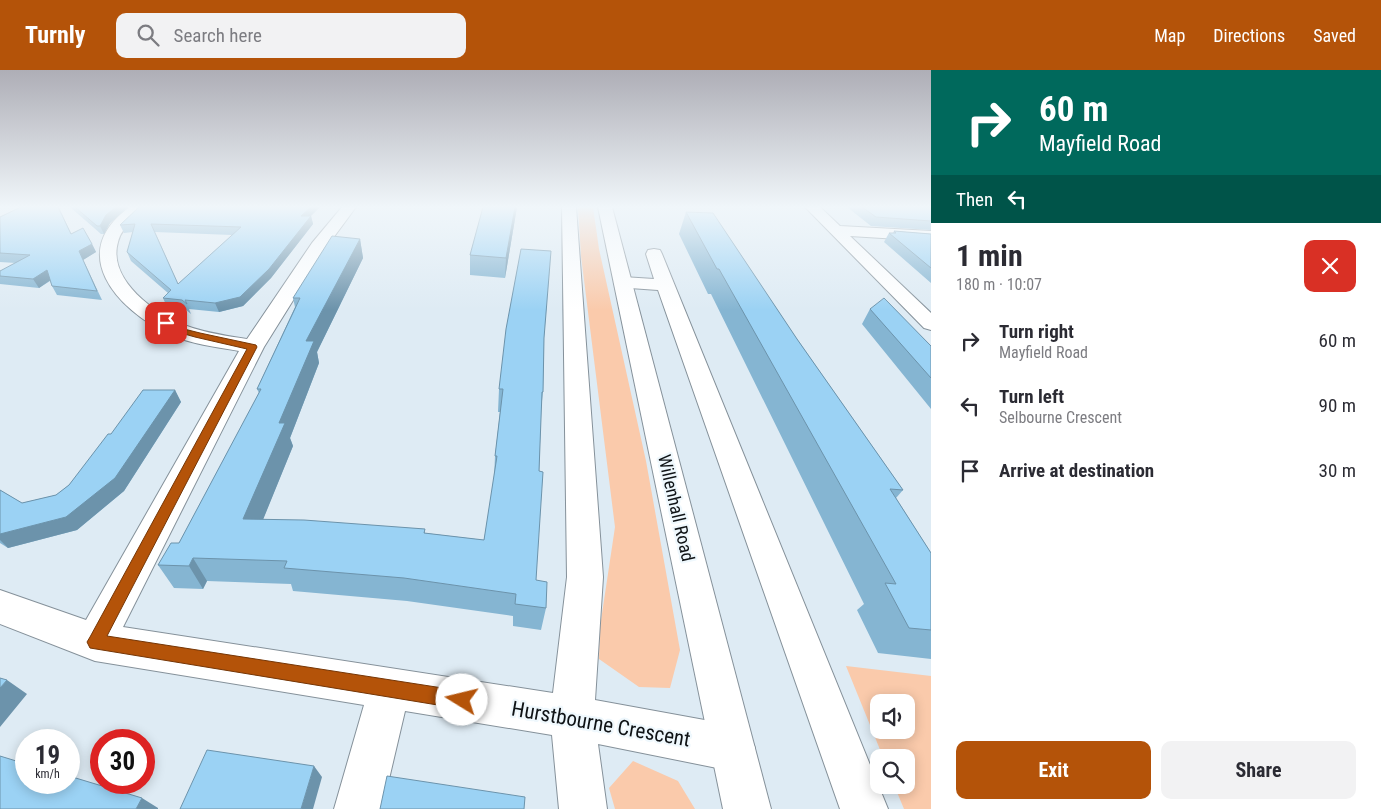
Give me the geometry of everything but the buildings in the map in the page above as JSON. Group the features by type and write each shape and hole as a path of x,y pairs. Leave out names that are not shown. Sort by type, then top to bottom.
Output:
{"main road":[{"path":"109,241 106,257 118,284 132,300 147,311 177,329 253,347"},
{"path":"95,642 253,347 322,241"},
{"path":"570,241 584,577 572,717 583,809"},
{"name":"Willenhall Road","path":"613,241 747,809"},
{"path":"847,241 931,324"},
{"path":"654,254 864,809"},
{"path":"622,283 666,285"},
{"name":"Hurstbourne Crescent","path":"0,607 95,642 572,717 732,748"},
{"path":"358,809 389,689"}],"shaded area":[{"path":"580,241 598,241 646,461 680,650 670,688 639,687 599,659 600,627 615,527"},
{"path":"846,666 931,676 931,809 904,809 898,794 915,794 915,749 880,749 876,739 915,739 915,694 870,694 870,725"},
{"path":"633,761 678,781 695,809 615,809 609,788"}],"route":[{"path":"166,323 198,336 253,347 95,642 462,700"}]}
